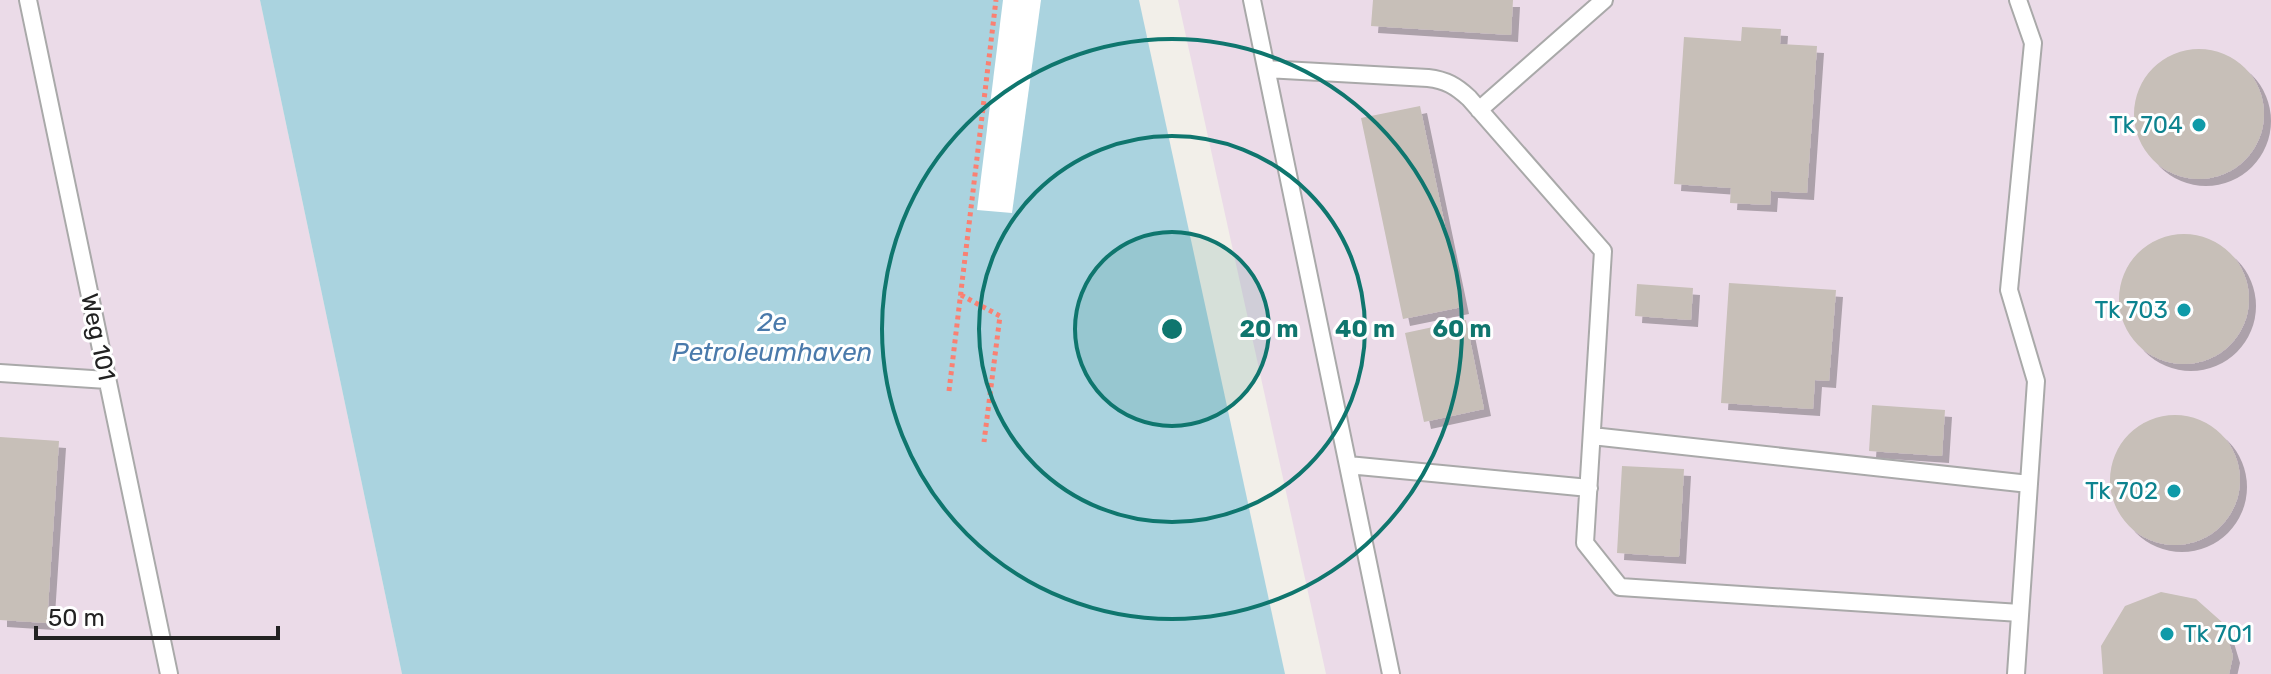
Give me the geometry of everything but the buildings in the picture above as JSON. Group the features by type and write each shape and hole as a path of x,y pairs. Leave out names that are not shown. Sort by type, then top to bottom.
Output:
{"lane":[{"name":"Weg 101","path":"28,0 169,674"},
{"path":"1252,0 1391,674"},
{"path":"1479,110 1604,0"},
{"path":"2016,674 2036,381 2009,290 2033,43 2018,0"},
{"path":"1267,69 1444,80 1456,86 1603,251 1585,543 1620,587 2020,613"},
{"path":"0,373 107,380"},
{"path":"1592,436 2029,484"},
{"path":"1348,465 1589,488"}],"path":[{"path":"949,391 996,0"},
{"path":"961,295 1000,316 984,442"}],"shaded area":[{"path":"0,0 260,0 402,674 0,674"},
{"path":"1178,0 2271,0 2271,674 1326,674"}],"water":[{"name":"2e Petroleumhaven","path":"260,0 1139,0 1285,674 402,674"}],"pier":[{"path":"1003,0 1041,0 1012,213 977,210"}],"place":[{"name":"Tk 704","path":"2199,125"},
{"name":"Tk 703","path":"2184,310"},
{"name":"Tk 702","path":"2174,491"},
{"name":"Tk 701","path":"2167,634"}]}
